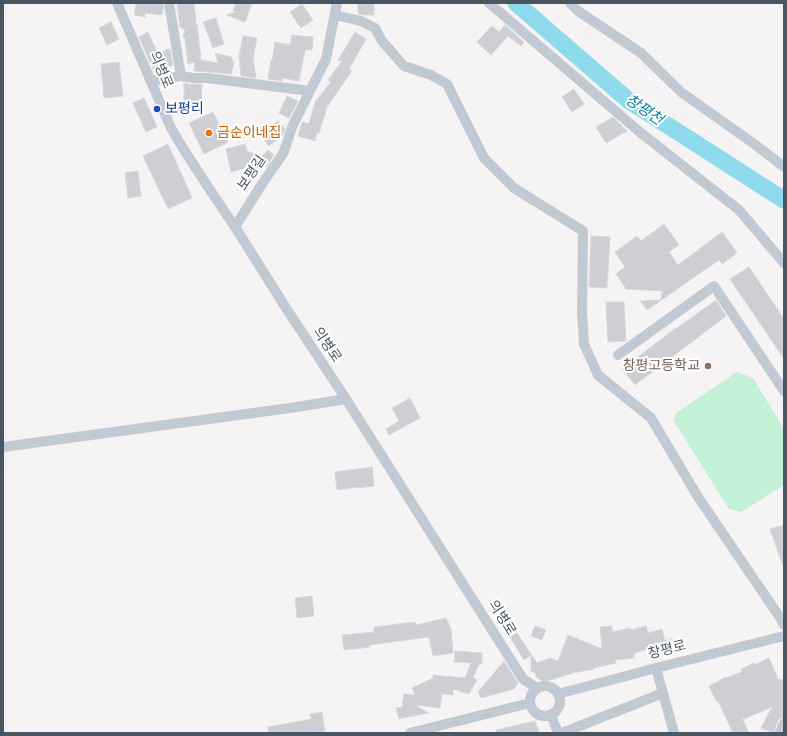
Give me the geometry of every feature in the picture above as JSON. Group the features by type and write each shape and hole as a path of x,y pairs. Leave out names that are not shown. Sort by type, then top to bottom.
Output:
{"street":[{"name":"의병로","path":"117,3 171,128 346,399 523,679 537,688"},
{"path":"169,3 181,76"},
{"name":"보평길","path":"235,226 284,152 292,127 326,59 338,3"},
{"path":"489,3 641,133 739,210 784,262"},
{"path":"570,3 578,11 641,53 681,92 784,167"},
{"path":"335,15 361,21 375,28 382,41 404,66 431,75 447,84 484,158 514,188 583,231 582,314 584,344 598,375 651,418 698,497 784,625"},
{"path":"151,81 181,76 310,91"},
{"path":"618,355 714,286 784,391"},
{"path":"3,447 346,399"},
{"name":"창평로","path":"558,694 784,636"},
{"path":"656,668 674,733"},
{"path":"547,686 552,688 558,694 560,700 559,706 553,714 544,716 535,713 532,709 530,703 531,695 537,688 547,686"},
{"path":"562,733 663,693"},
{"path":"410,733 530,703"},
{"path":"551,715 558,733"},
{"path":"780,733 784,723"}],"green space":[{"path":"737,372 753,378 784,429 784,485 741,512 729,509 674,421 676,413"}],"building":[{"path":"136,3 163,3 162,15 145,13 145,17 134,15"},
{"path":"177,3 194,3 195,24 197,24 201,60 218,63 215,53 231,57 234,63 231,74 194,71 195,62 188,64 185,38 183,37 185,30 180,27"},
{"path":"236,3 252,3 245,22 226,15 236,12 233,11"},
{"path":"358,3 374,3 374,15 358,14"},
{"path":"302,4 313,20 301,28 290,12"},
{"path":"216,18 224,44 213,48 203,22"},
{"path":"111,22 119,39 107,45 99,28"},
{"path":"505,25 524,42 521,46 508,36 491,55 477,42 492,26 499,32"},
{"path":"148,32 158,54 170,49 173,65 155,74 139,37"},
{"path":"355,32 366,39 349,69 352,71 327,107 315,141 298,136 302,122 309,124 315,102 331,82 328,80 342,61 338,60"},
{"path":"292,35 313,37 312,50 305,50 299,81 282,78 282,81 268,79 275,42 290,45"},
{"path":"243,36 257,38 253,58 256,78 241,76 239,57"},
{"path":"119,62 123,96 104,98 101,64"},
{"path":"184,83 189,84 191,88 190,84 202,84 201,104 184,104"},
{"path":"574,89 584,104 572,112 562,97"},
{"path":"287,96 298,101 289,118 279,113"},
{"path":"144,98 157,127 146,132 133,103"},
{"name":"금순이네집","path":"213,112 228,142 204,154 189,123"},
{"path":"613,117 627,131 606,143 596,127"},
{"path":"278,121 285,129 282,136 269,146 260,135"},
{"path":"168,144 192,198 168,209 143,156"},
{"path":"245,144 247,151 261,157 268,150 274,155 266,167 262,164 231,172 226,149"},
{"path":"138,171 141,196 128,198 125,173"},
{"path":"664,224 679,245 669,252 678,265 722,232 737,253 722,264 719,260 647,310 640,301 661,300 662,291 626,289 616,274 625,267 615,252 637,236 641,241"},
{"path":"591,236 610,237 607,288 589,287"},
{"path":"749,267 784,319 784,359 730,279"},
{"path":"716,300 726,316 635,385 622,369"},
{"path":"606,302 624,302 626,341 608,342"},
{"path":"410,398 420,418 389,435 386,429 399,421 392,408"},
{"path":"372,467 374,486 337,490 335,472"},
{"path":"784,525 784,566 783,566 770,529"},
{"path":"312,596 314,616 297,618 295,598"},
{"path":"446,618 451,629 453,653 433,656 429,637 344,650 342,635 374,632 374,627 415,622 416,625"},
{"path":"535,626 546,630 542,640 531,636"},
{"path":"612,626 612,632 630,628 631,630 646,626 648,633 662,629 665,641 672,639 674,648 655,653 653,648 634,653 634,658 615,660 616,663 573,673 544,682 536,677 535,673 531,671 531,655 524,660 510,637 517,633 537,663 550,658 558,661 568,635 602,649 600,627"},
{"path":"455,651 482,653 482,664 479,664 473,678 477,680 469,694 453,689 453,695 442,694 440,708 416,705 428,713 399,719 396,708 402,707 404,694 415,695 412,688 433,678 433,675 465,678 471,663 454,662"},
{"path":"769,658 778,679 784,680 784,717 778,720 774,733 761,728 772,707 744,719 742,718 749,733 733,733 709,686 726,677 742,672 741,669 754,663 755,665"},
{"path":"504,661 518,683 514,689 481,698 478,692"},
{"path":"322,712 325,731 318,732 319,733 269,733 268,727 311,719 310,714"},
{"path":"535,721 539,733 497,733 496,730"}],"waterway":[{"name":"창평천","path":"516,3 628,100 784,200"}],"place":[{"name":"보평리","path":"157,109"},
{"name":"금순이네집","path":"209,133"},
{"name":"창평고등학교","path":"708,366"}]}
